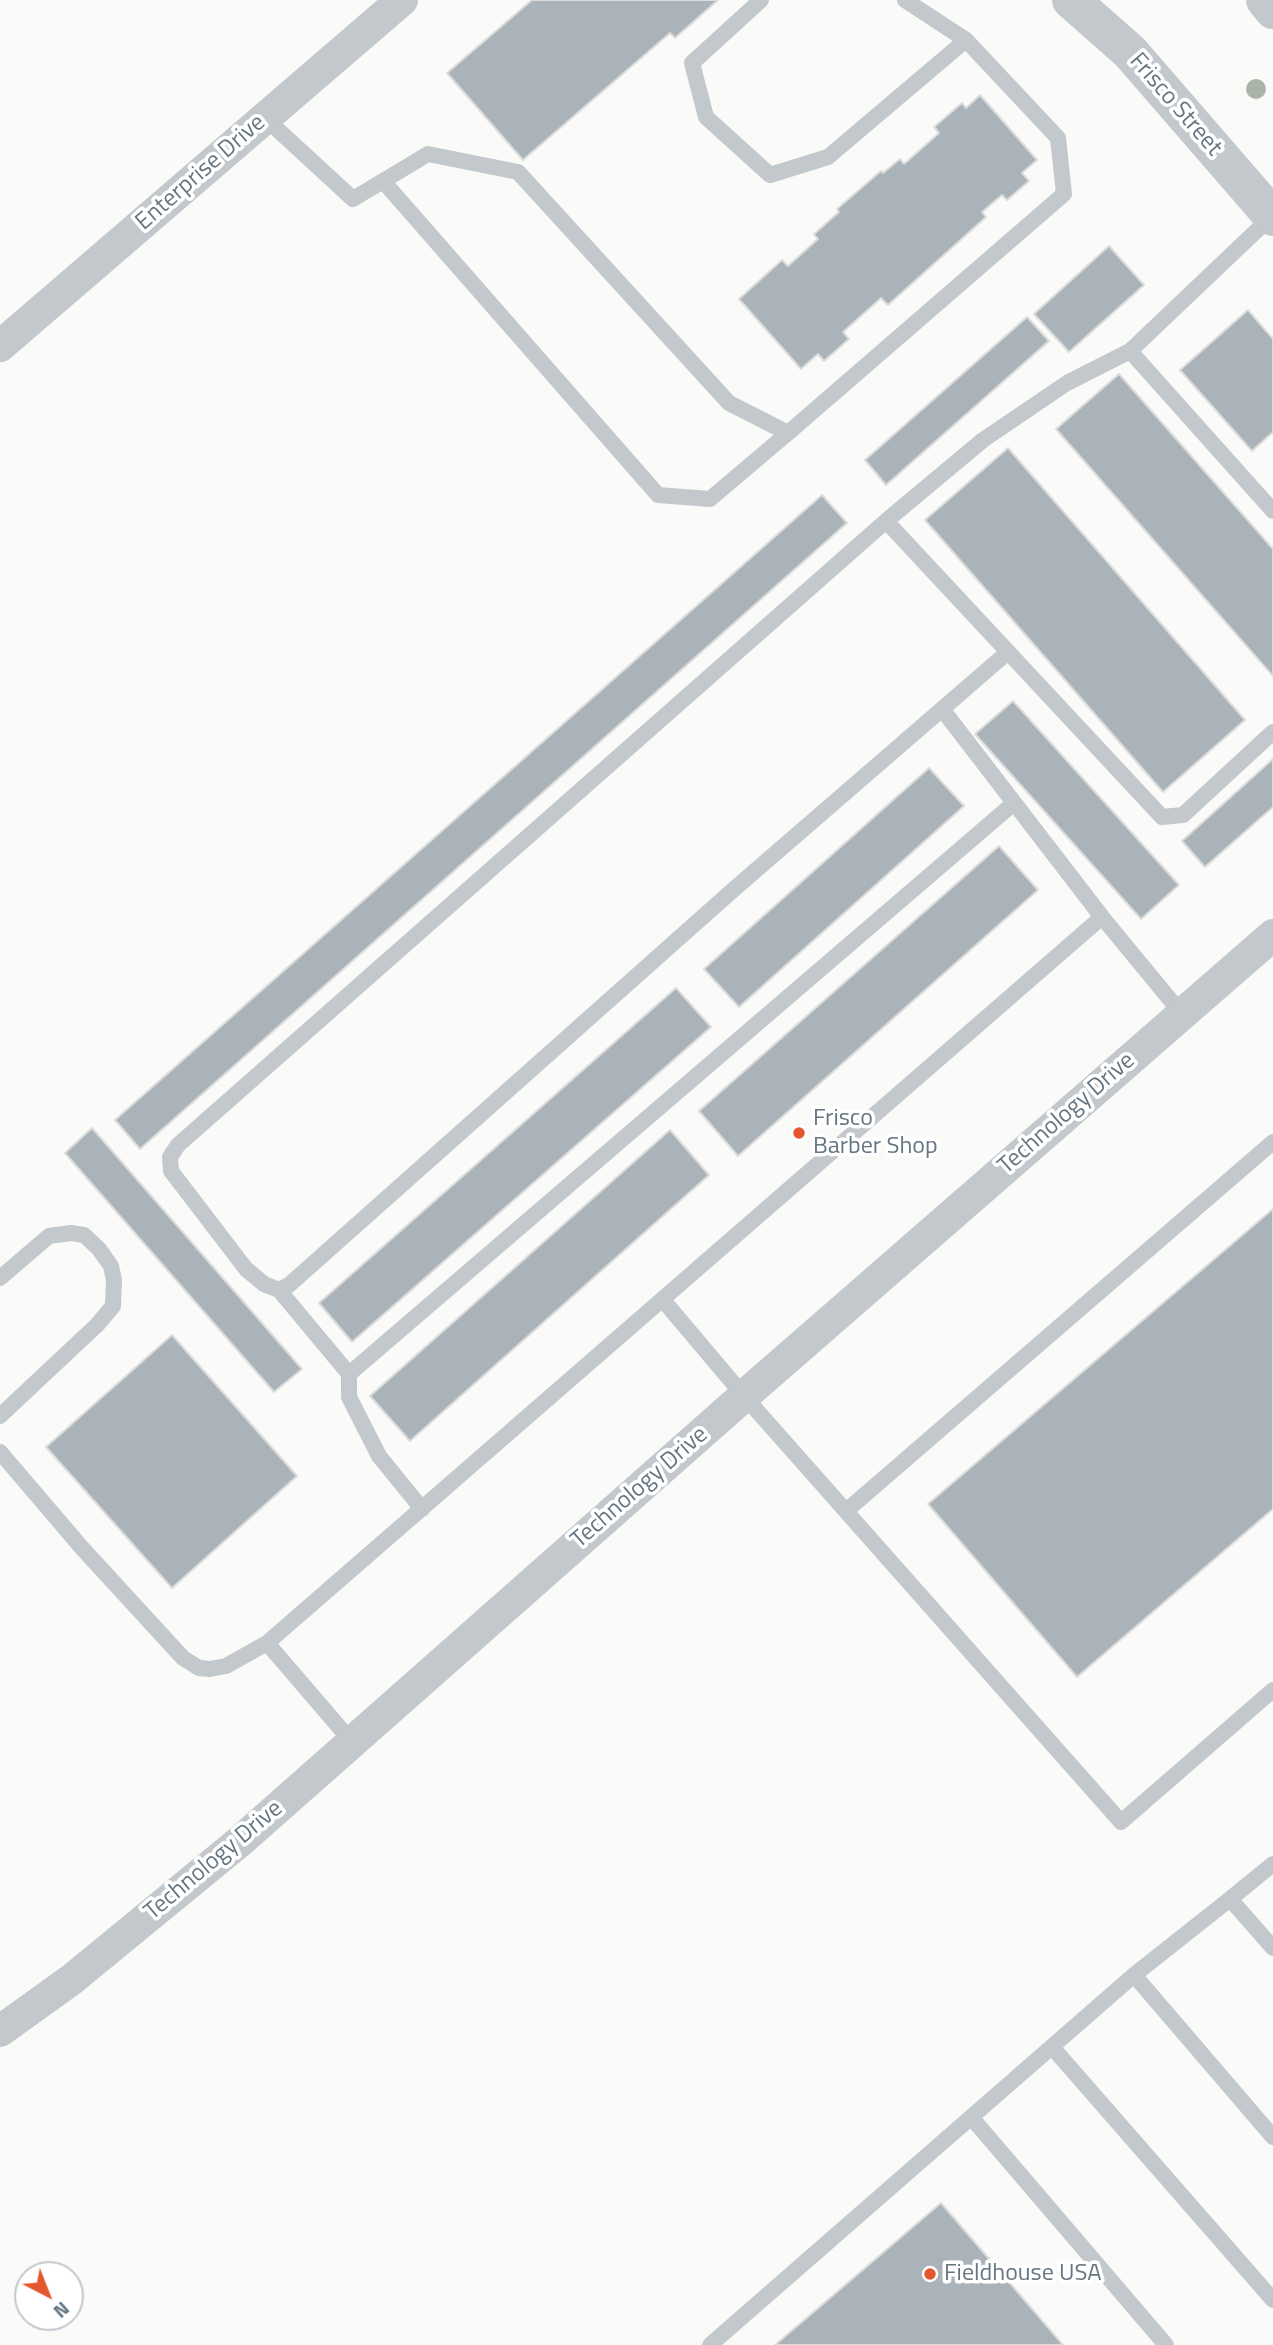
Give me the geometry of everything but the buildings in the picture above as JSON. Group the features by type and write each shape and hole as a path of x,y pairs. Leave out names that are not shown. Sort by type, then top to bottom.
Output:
{"street":[{"name":"Enterprise Drive","path":"0,346 402,0"},
{"name":"Frisco Street","path":"1071,0 1130,52 1273,216"},
{"path":"1265,0 1273,10"},
{"name":"Technology Drive","path":"0,2032 71,1980 238,1843 1273,934"}],"lane":[{"path":"761,0 692,63 706,117 770,174 828,157 966,40"},
{"path":"383,181 658,495 710,499 1064,194 1058,138 966,40 905,0"},
{"path":"265,118 353,199 428,154 518,172 729,403 788,433"},
{"path":"422,1509 379,1456 349,1396 349,1374 279,1290 264,1284 246,1269 171,1171 170,1157 178,1145 886,522 983,440 1067,383 1130,351 1273,216"},
{"path":"1130,351 1273,511"},
{"path":"886,522 1162,817 1183,815 1273,732"},
{"path":"279,1290 289,1285 723,899 1008,652"},
{"path":"942,709 1102,917 1182,1014"},
{"path":"349,1374 1014,803"},
{"path":"0,1452 82,1548 183,1658 199,1668 226,1666 267,1643 1102,917"},
{"path":"846,1511 1273,1142"},
{"path":"0,1278 48,1236 71,1233 84,1235 99,1249 111,1266 114,1280 113,1306 97,1325 0,1416"},
{"path":"663,1300 744,1396 1121,1822 1273,1690"},
{"path":"267,1643 352,1742"},
{"path":"710,2345 1134,1975 1273,1864"},
{"path":"1230,1899 1273,1948"},
{"path":"1134,1975 1273,2137"},
{"path":"1052,2047 1273,2300"},
{"path":"971,2118 1166,2345"}],"place":[{"name":"Frisco Barber Shop","path":"799,1133"},
{"name":"Fieldhouse USA","path":"930,2274"}]}
